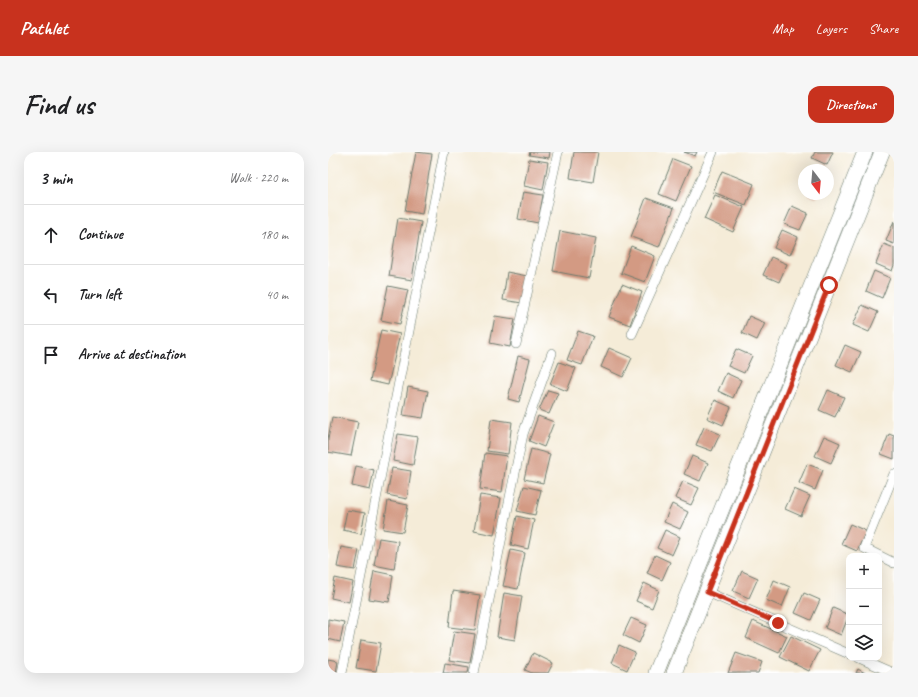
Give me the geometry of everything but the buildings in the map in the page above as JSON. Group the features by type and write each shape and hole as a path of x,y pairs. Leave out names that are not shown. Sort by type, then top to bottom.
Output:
{"main road":[{"path":"656,673 865,152"},
{"path":"674,673 882,152"}],"street":[{"path":"342,673 444,152"},
{"path":"516,344 558,152"},
{"path":"632,334 713,152"},
{"path":"474,673 523,434 552,353"},
{"path":"894,474 864,548 894,563"},
{"path":"707,592 846,653"},
{"path":"865,661 892,673 894,669"}],"route":[{"path":"778,623 707,592 829,285"}]}
